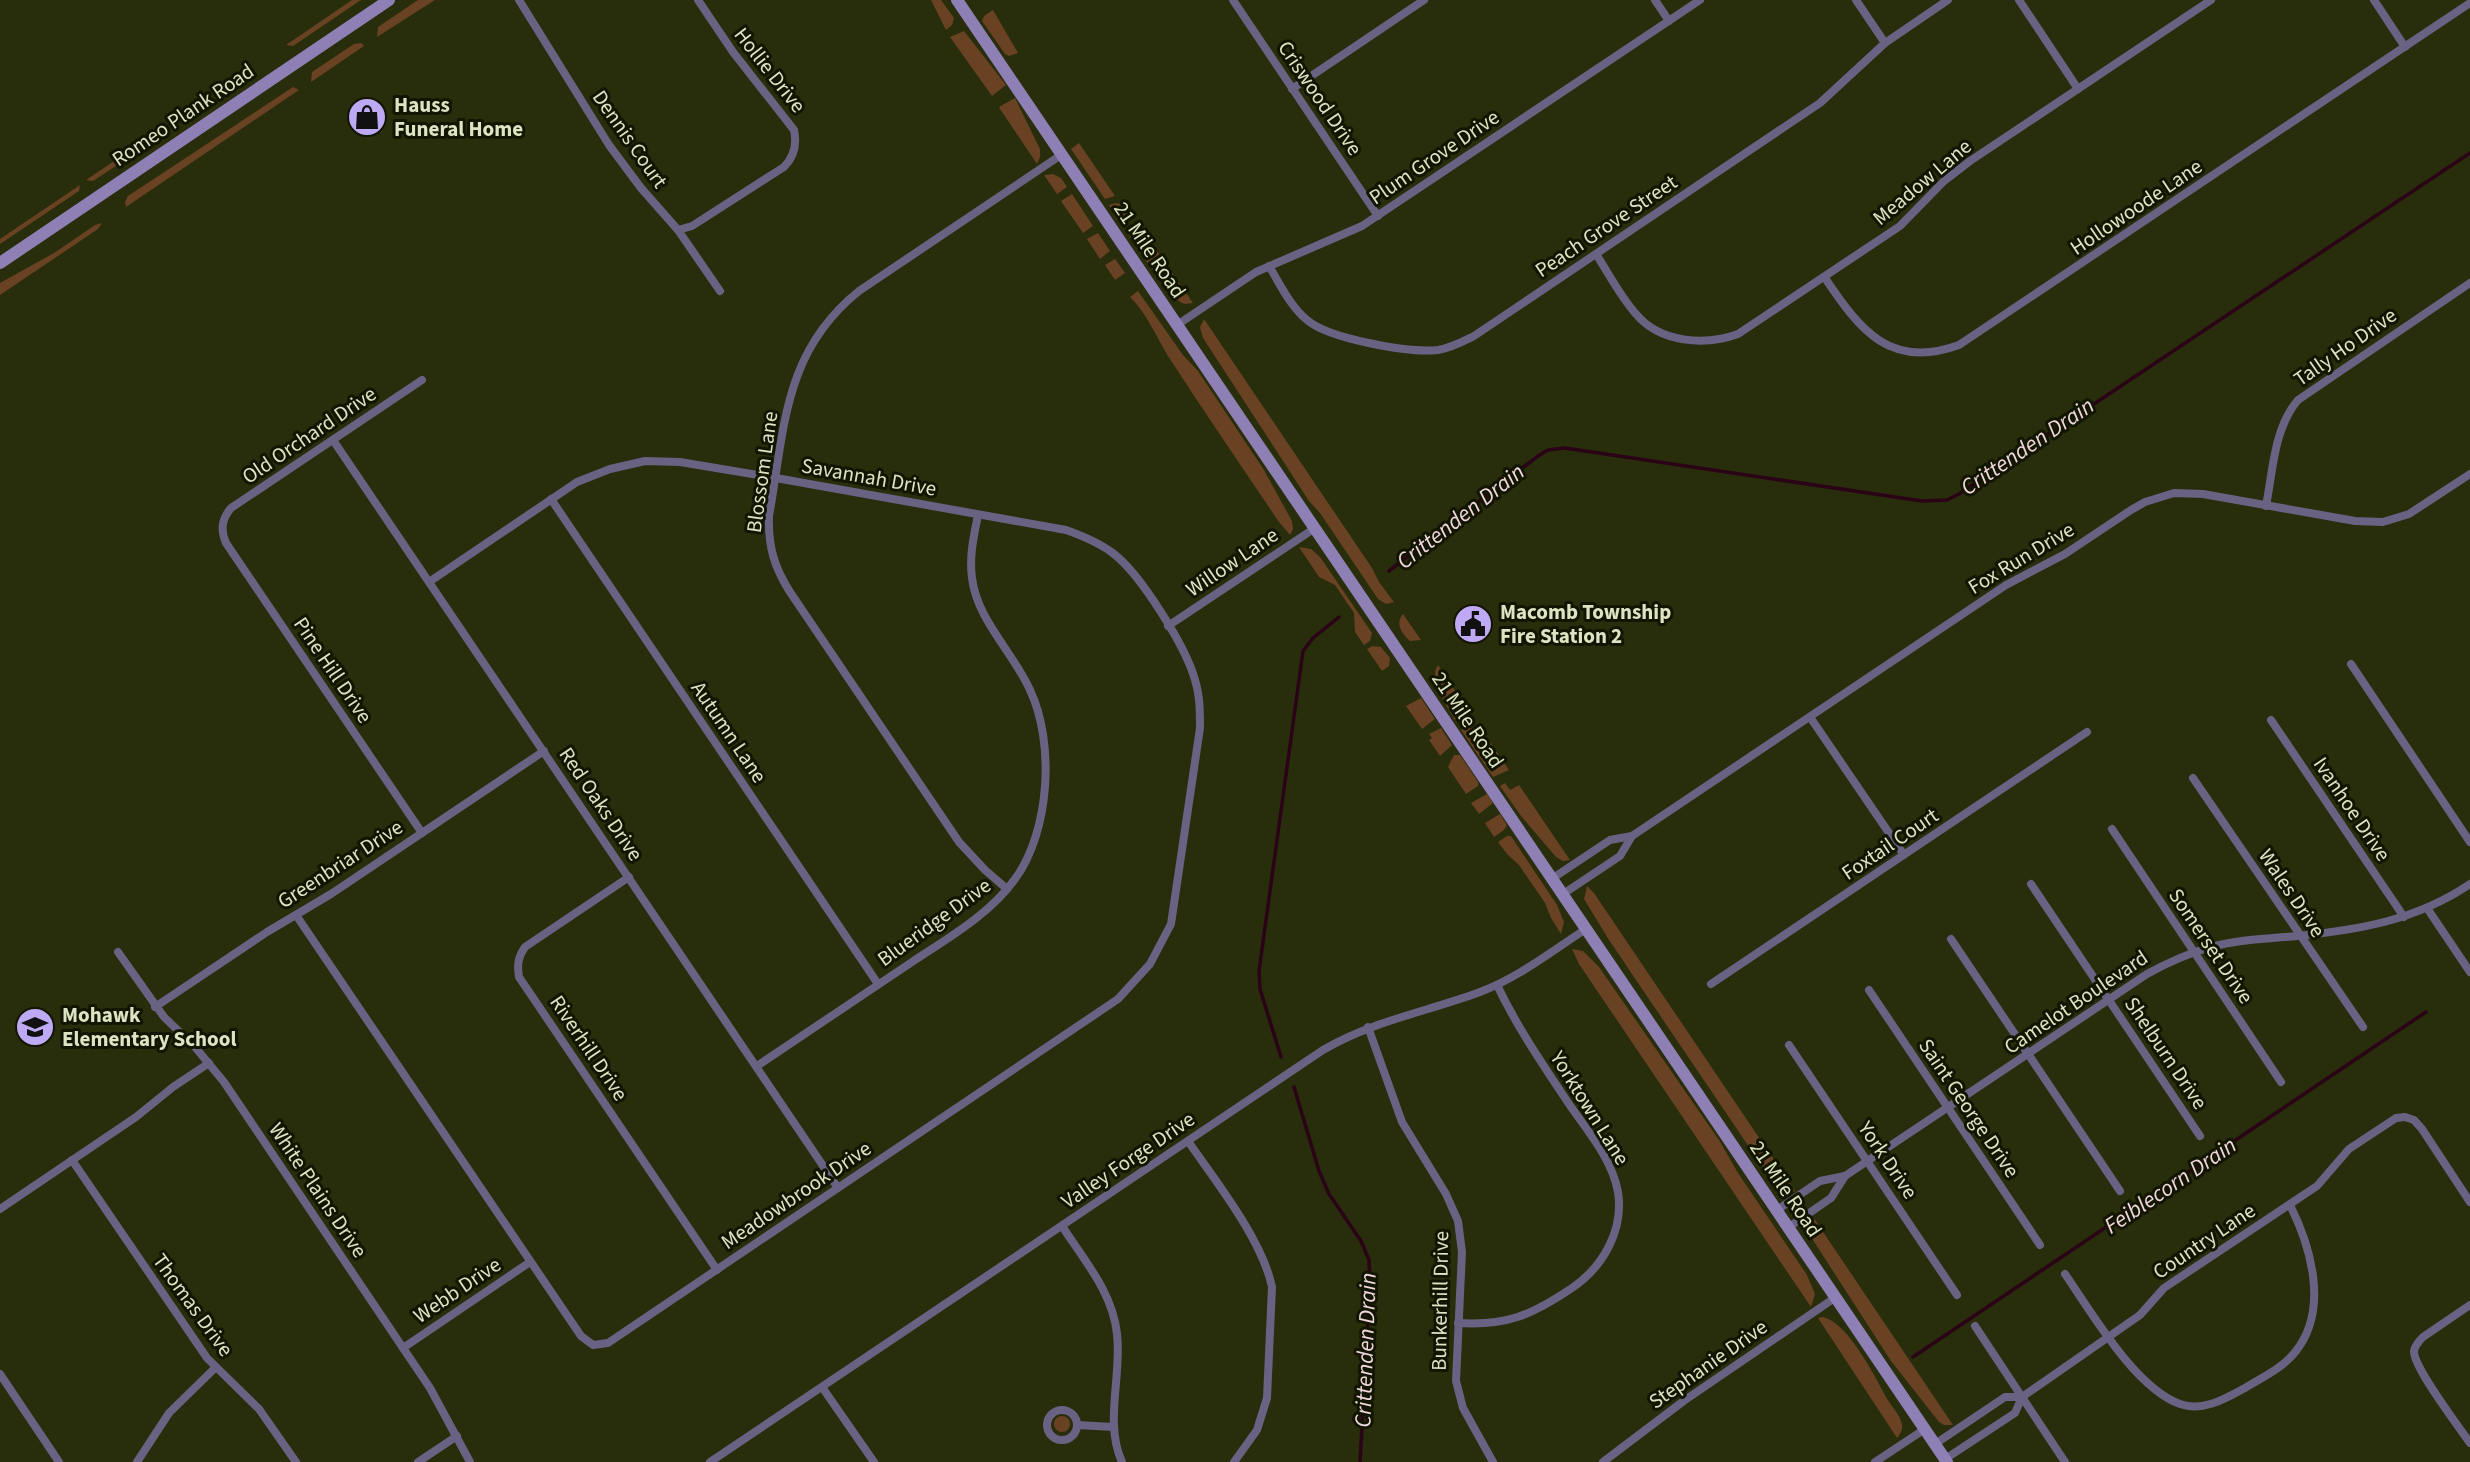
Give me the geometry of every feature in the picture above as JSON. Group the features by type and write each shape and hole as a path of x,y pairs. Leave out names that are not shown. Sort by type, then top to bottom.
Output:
{"street":[{"name":"Romeo Plank Road","path":"0,263 389,0"},
{"name":"Dennis Court","path":"519,0 609,145 641,188 678,230 720,291"},
{"name":"Hollie Drive","path":"678,230 692,226 783,167 790,160 795,144 794,130 733,52 698,0"},
{"name":"21 Mile Road","path":"957,0 1946,1461"},
{"name":"Criswood Drive","path":"1233,0 1378,216"},
{"path":"1292,89 1424,0"},
{"path":"1655,0 1669,21"},
{"name":"Plum Grove Drive","path":"1178,325 1245,279 1269,266 1349,233 1378,216 1700,0"},
{"path":"1856,0 1885,43"},
{"name":"Peach Grove Street","path":"1269,266 1298,311 1319,329 1342,337 1425,351 1439,350 1463,342 1820,103 1885,43 1948,0"},
{"path":"2019,0 2078,89"},
{"name":"Meadow Lane","path":"1595,254 1645,323 1669,336 1700,342 1713,342 1738,334 1909,219 1944,181 1970,161 2211,0"},
{"path":"2374,0 2405,47"},
{"name":"Hollowoode Lane","path":"1825,278 1857,322 1880,342 1893,348 1918,352 1932,352 1959,345 2470,3"},
{"name":"Blossom Lane","path":"1007,889 959,842 780,577 774,563 769,533 788,407 797,373 813,341 833,314 859,291 1061,155"},
{"name":"Tally Ho Drive","path":"2266,506 2280,434 2290,410 2298,400 2470,283"},
{"name":"Old Orchard Drive","path":"222,525 231,508 422,380"},
{"name":"Red Oaks Drive","path":"333,440 838,1188"},
{"name":"Savannah Drive","path":"429,582 551,499 593,475 610,468 646,461 680,462 1066,530 1101,545 1129,569 1168,626"},
{"name":"Fox Run Drive","path":"1553,878 1610,840 1632,836 2006,586 2065,554 2145,502 2174,493 2187,493 2355,521 2383,522 2409,514 2470,474"},
{"name":"Autumn Lane","path":"551,499 878,984"},
{"name":"Blueridge Drive","path":"757,1066 972,921 1007,889 1023,867 1034,839 1043,801 1043,734 1033,696 1015,662 987,621 974,591 971,561 978,514"},
{"name":"Pine Hill Drive","path":"222,525 226,543 422,833"},
{"name":"Willow Lane","path":"1168,626 1315,528"},
{"name":"Meadowbrook Drive","path":"296,915 581,1336 593,1345 608,1343 1118,999 1139,978 1159,950 1175,909 1200,728 1196,681 1184,652 1168,626"},
{"path":"2351,664 2470,842"},
{"path":"1810,717 1904,855"},
{"name":"Ivanhoe Drive","path":"2271,720 2404,917"},
{"name":"Foxtail Court","path":"1711,984 2087,732"},
{"name":"Greenbriar Drive","path":"155,1007 267,932 331,894 544,751"},
{"name":"Wales Drive","path":"2193,778 2363,1027"},
{"name":"Somerset Drive","path":"2112,829 2281,1082"},
{"name":"Fox Run Drive","path":"1563,894 1620,856 1632,836"},
{"name":"Riverhill Drive","path":"628,877 524,947 520,953 519,977 717,1270"},
{"name":"Shelburn Drive","path":"2031,884 2200,1136"},
{"name":"Camelot Boulevard","path":"1777,1210 1820,1181 1845,1176 2147,974 2194,953 2233,942 2361,929 2427,908 2470,884"},
{"path":"2427,908 2470,972"},
{"name":"Valley Forge Drive","path":"710,1462 1323,1050 1368,1027 1497,985 1586,929"},
{"path":"1951,939 2120,1191"},
{"name":"White Plains Drive","path":"118,952 155,1007 209,1063 430,1388 470,1462"},
{"name":"Yorktown Lane","path":"1458,1323 1503,1322 1551,1302 1585,1279 1596,1268 1611,1243 1618,1219 1618,1192 1607,1163 1526,1040 1497,985"},
{"name":"Saint George Drive","path":"1870,990 2040,1245"},
{"name":"Bunkerhill Drive","path":"1368,1027 1402,1122 1446,1194 1458,1221 1462,1252 1455,1365 1459,1394 1468,1419 1493,1462"},
{"name":"York Drive","path":"1789,1045 1957,1296"},
{"path":"0,1209 136,1118 173,1087 209,1063"},
{"name":"Country Lane","path":"1946,1461 2015,1413 2022,1397 2140,1315 2164,1288 2290,1205 2328,1175 2349,1149 2391,1121 2405,1117 2414,1120 2470,1202"},
{"path":"1188,1141 1257,1244 1272,1287 1267,1398 1257,1430 1234,1462"},
{"name":"Thomas Drive","path":"72,1160 194,1340 215,1368 259,1409 296,1462"},
{"name":"Camelot Boulevard","path":"1788,1227 1831,1198 1845,1176"},
{"path":"2065,1274 2108,1336 2145,1381 2181,1404 2193,1407 2218,1402 2274,1371 2296,1351 2304,1339 2313,1304 2310,1257 2303,1232 2290,1205"},
{"path":"1062,1226 1105,1292 1115,1322 1118,1350 1114,1427 1122,1462"},
{"name":"Webb Drive","path":"403,1348 530,1262"},
{"name":"Stephanie Drive","path":"1603,1462 1685,1400 1836,1297"},
{"path":"2470,1306 2423,1337 2414,1350 2419,1367 2470,1443"},
{"path":"1975,1326 2065,1462"},
{"path":"137,1462 173,1408 215,1368"},
{"path":"0,1374 59,1462"},
{"path":"822,1387 874,1462"},
{"name":"Country Lane","path":"1935,1444 2005,1397 2022,1397"},
{"path":"1981,1413 1991,1429"},
{"path":"1077,1425 1114,1427"},
{"path":"1875,1462 1925,1429"},
{"path":"418,1462 457,1436"}],"shaded area":[{"path":"352,0 361,0 293,46 286,45"},
{"path":"418,0 435,0 377,37 378,27"},
{"path":"931,0 941,0 954,18 952,25 946,30"},
{"path":"993,10 1018,53 1009,56 1005,54 982,21 984,16"},
{"path":"964,31 1006,85 992,96 950,37"},
{"path":"361,43 364,46 311,82 312,72 354,44"},
{"path":"293,87 299,90 126,207 128,196"},
{"path":"1015,98 1040,149 1037,164 999,107"},
{"path":"1079,143 1115,196 1105,199 1071,149"},
{"path":"126,153 125,160 93,181 86,180"},
{"path":"1053,174 1061,178 1067,187 1057,194 1044,175"},
{"path":"80,185 79,191 0,244 0,239"},
{"path":"1072,194 1093,226 1083,233 1061,201"},
{"path":"1120,204 1128,215 1121,220 1117,220 1109,205"},
{"path":"102,223 98,229 0,295 0,283"},
{"path":"1133,223 1141,236 1155,248 1193,303 1186,304 1176,299 1161,281 1126,231"},
{"path":"1098,233 1110,251 1100,259 1087,239"},
{"path":"1115,259 1125,273 1115,280 1105,265"},
{"path":"1138,291 1183,355 1198,371 1264,470 1292,521 1293,529 1290,535 1130,297"},
{"path":"1204,319 1394,602 1386,604 1378,599 1309,501 1203,338 1200,327"},
{"path":"1299,547 1311,549 1320,557 1372,633 1370,641 1364,645 1355,632 1354,613 1335,585 1319,577"},
{"path":"1403,614 1421,640 1410,641 1404,635 1399,624"},
{"path":"1372,646 1381,647 1390,658 1389,666 1382,671 1367,649"},
{"path":"1438,665 1470,713 1455,720 1437,685 1435,677"},
{"path":"1421,698 1435,719 1422,729 1406,706"},
{"path":"1469,723 1475,731 1480,727 1509,770 1493,777 1461,730"},
{"path":"1441,728 1452,745 1440,756 1429,740 1432,738 1429,734"},
{"path":"1454,755 1460,755 1478,782 1478,786 1466,794 1448,767"},
{"path":"1505,783 1510,790 1519,785 1570,860 1563,861 1556,857 1521,816 1500,786"},
{"path":"1487,794 1493,803 1479,814 1471,803"},
{"path":"1500,814 1507,825 1494,837 1485,823"},
{"path":"1511,836 1557,905 1564,922 1561,934 1545,903 1519,865 1498,842"},
{"path":"1587,886 1795,1191 1783,1191 1768,1175 1609,940 1584,899"},
{"path":"1572,949 1583,951 1599,967 1719,1140 1738,1173 1807,1275 1815,1294 1811,1307 1579,964"},
{"path":"1813,1217 1953,1425 1939,1422 1891,1361 1811,1237 1808,1223"},
{"path":"1822,1317 1842,1329 1869,1366 1901,1421 1902,1430 1897,1438 1818,1318"},
{"path":"1062,1416 1068,1418 1068,1430 1062,1432 1056,1430 1054,1424 1056,1418"}],"waterway":[{"name":"Crittenden Drain","path":"1389,571 1548,450 1565,448 1922,501 1947,500 2470,153"},
{"name":"Crittenden Drain","path":"1281,1057 1260,989 1259,971 1303,651 1313,638 1339,617"},
{"name":"Feiblecorn Drain","path":"1913,1357 2426,1012"},
{"name":"Crittenden Drain","path":"1294,1087 1319,1171 1329,1194 1361,1241 1369,1260 1370,1285 1360,1462"}],"place":[{"name":"Hauss Funeral Home","path":"367,117"},
{"name":"Macomb Township Fire Station 2","path":"1473,624"},
{"name":"Mohawk Elementary School","path":"35,1027"}]}
